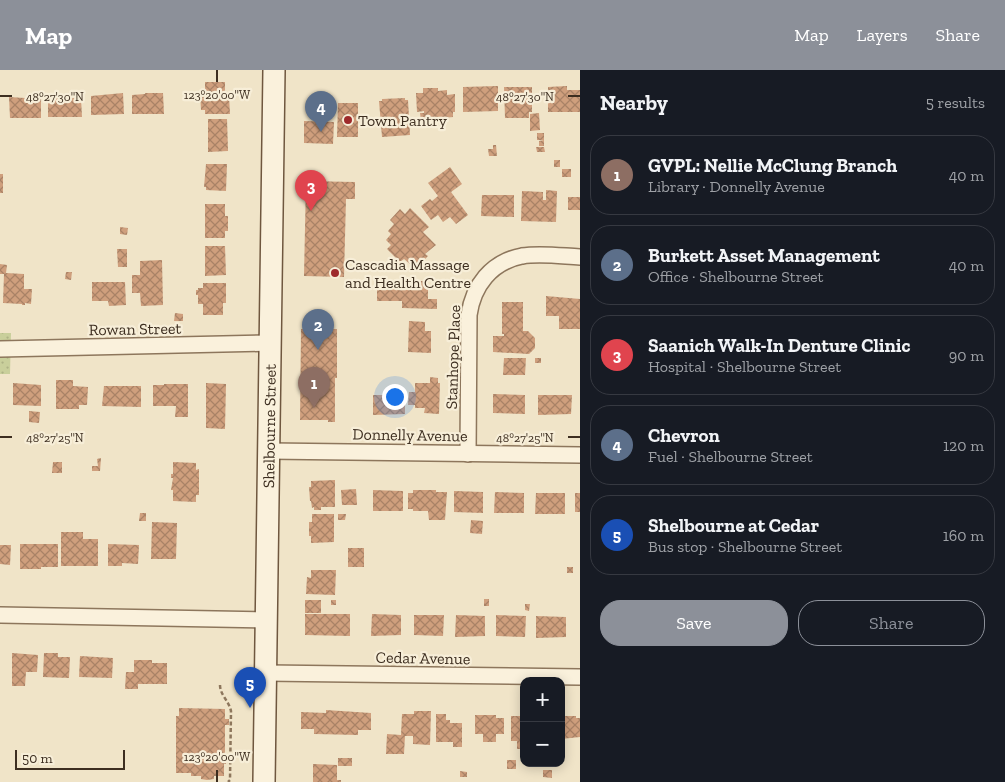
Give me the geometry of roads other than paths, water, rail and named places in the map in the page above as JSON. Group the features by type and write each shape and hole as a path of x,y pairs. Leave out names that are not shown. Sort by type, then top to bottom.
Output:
{"main road":[{"name":"Shelbourne Street","path":"264,782 274,70"}],"street":[{"name":"Stanhope Place","path":"468,454 469,316 473,299 480,283 495,268 512,259 532,255 580,257"},
{"name":"Rowan Street","path":"0,349 270,343"},
{"name":"Donnelly Avenue","path":"269,451 580,455"},
{"path":"0,615 266,620"},
{"name":"Cedar Avenue","path":"266,673 580,677"}],"place":[{"name":"Town Pantry","path":"348,120"},
{"name":"Chevron","path":"321,132"},
{"name":"Saanich Walk-In Denture Clinic","path":"311,211"},
{"name":"Cascadia Massage and Health Centre","path":"335,273"},
{"name":"Burkett Asset Management","path":"318,350"},
{"name":"GVPL: Nellie McClung Branch","path":"314,408"},
{"name":"Shelbourne at Cedar","path":"250,708"}]}
